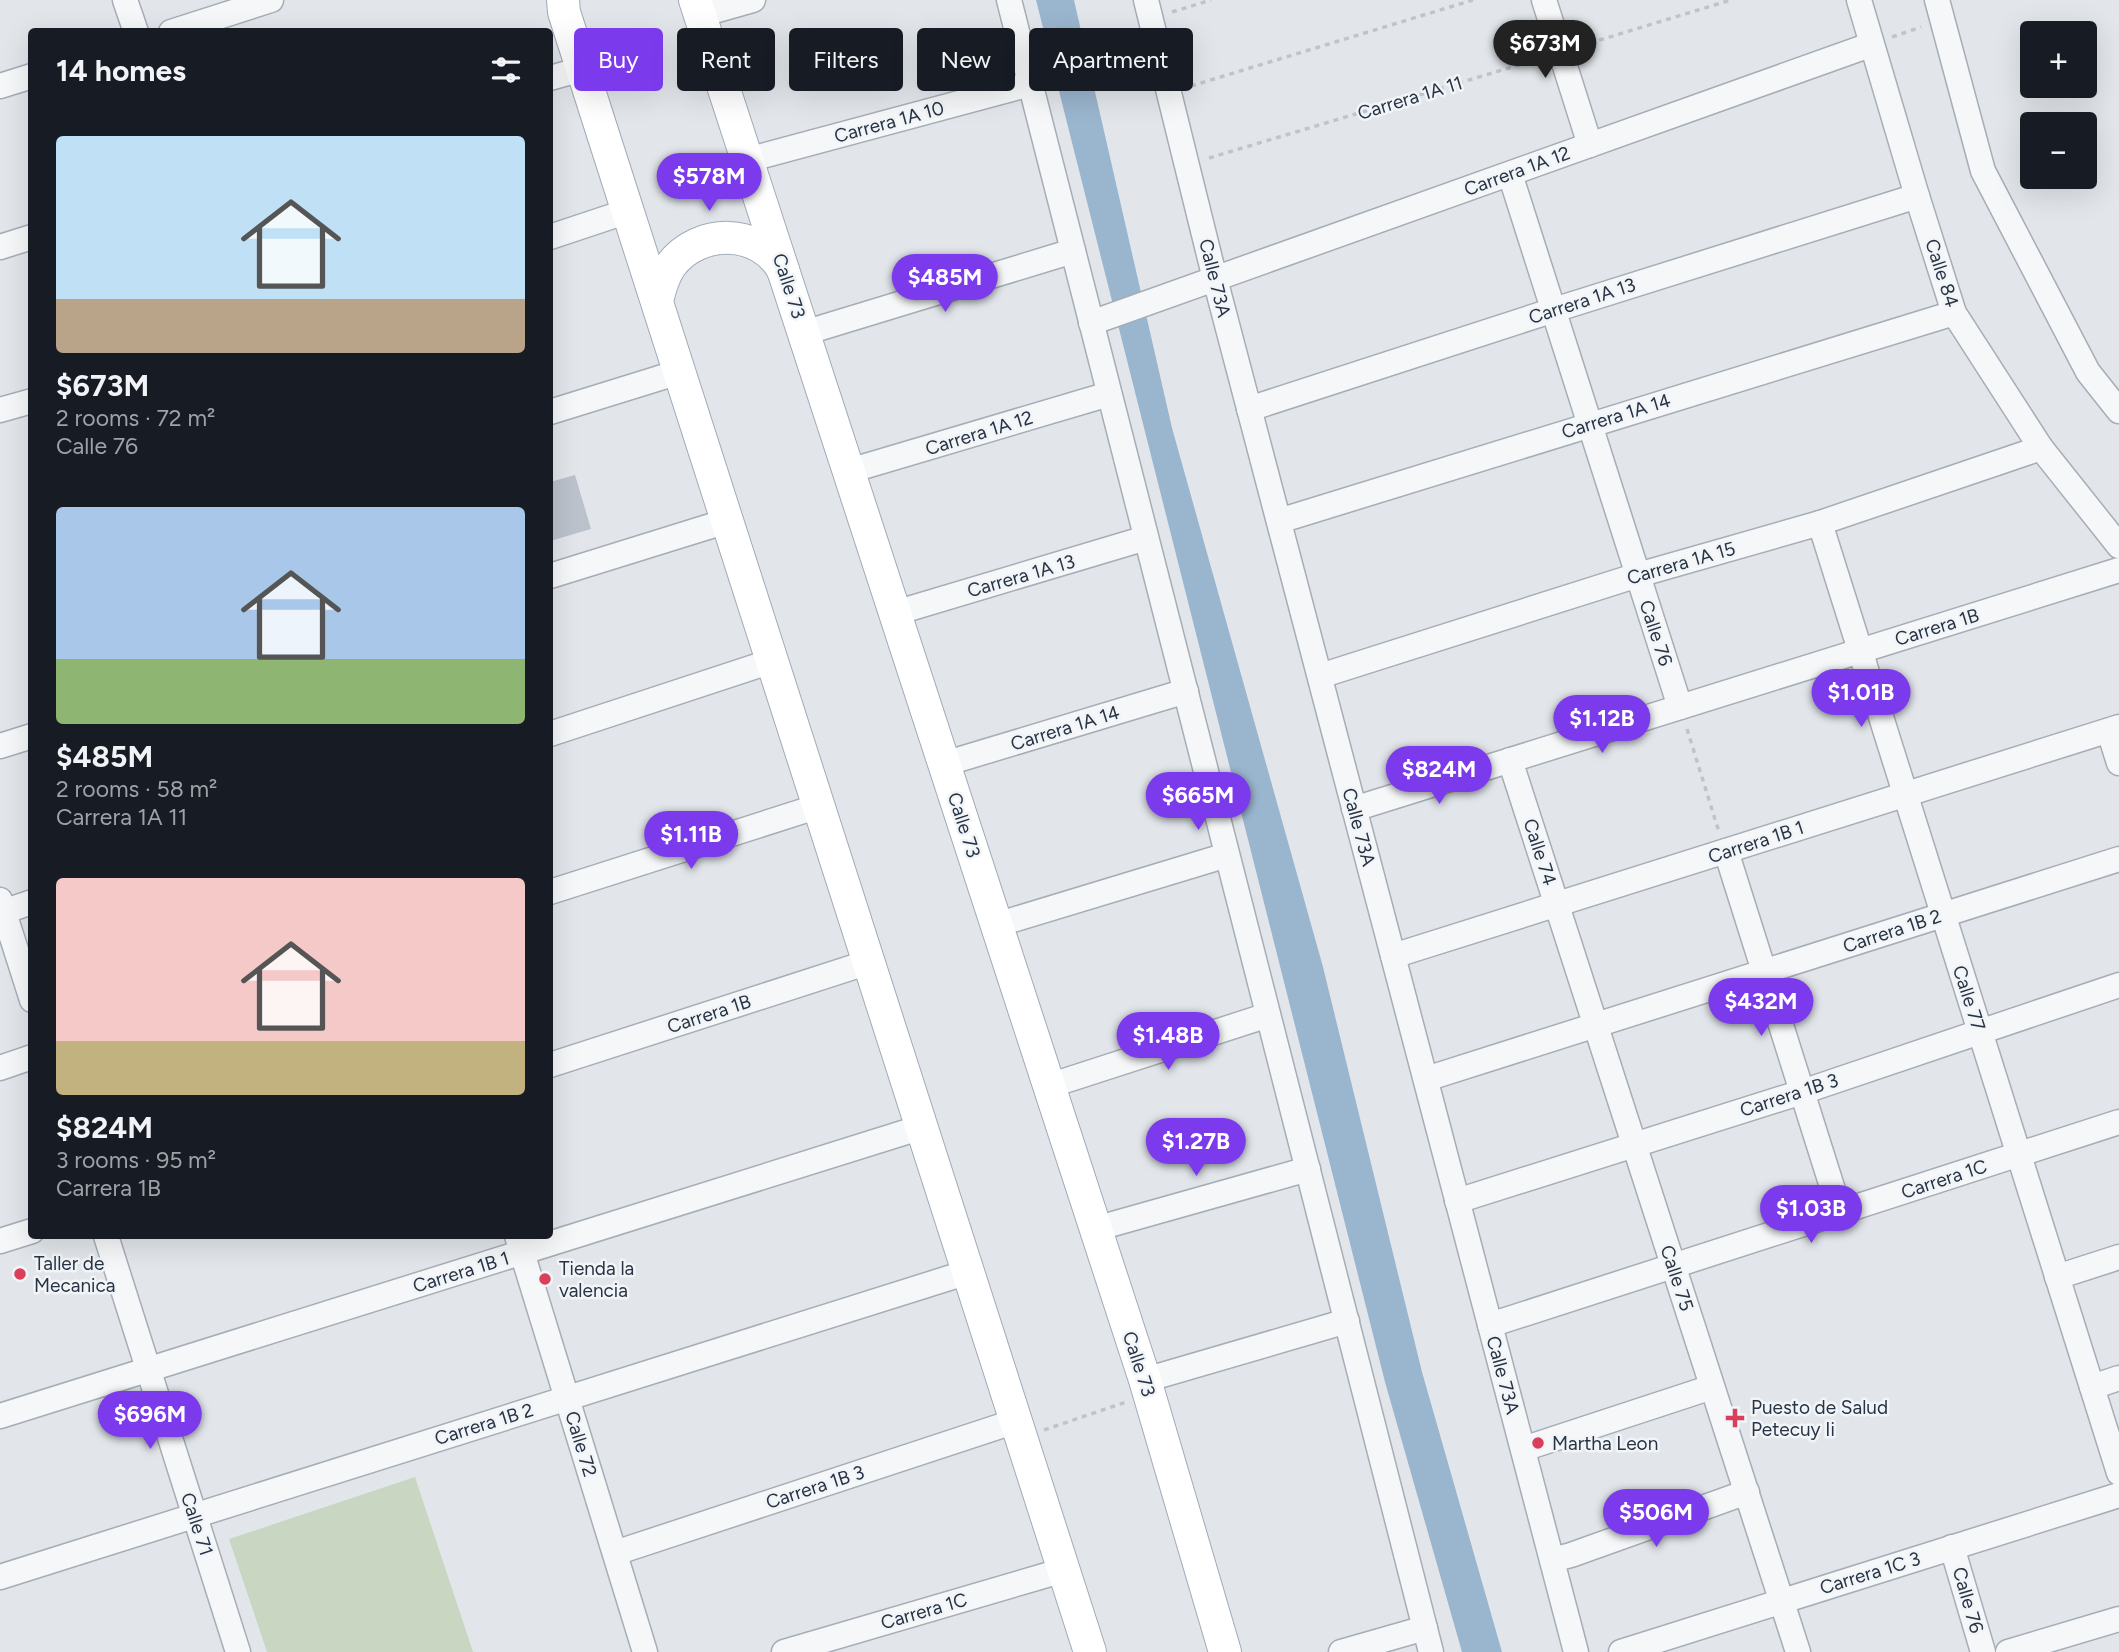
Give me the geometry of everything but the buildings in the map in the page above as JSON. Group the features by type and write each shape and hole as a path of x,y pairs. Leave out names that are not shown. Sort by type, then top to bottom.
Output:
{"main road":[{"path":"562,4 574,43"},
{"name":"Calle 73","path":"698,8 1147,1387 1225,1652"},
{"path":"589,91 1090,1652"},
{"path":"657,301 661,281 671,264 702,241 722,237 742,239 760,246 776,257 785,274"}],"street":[{"path":"125,0 135,28"},
{"path":"184,28 271,0"},
{"path":"698,8 753,0"},
{"path":"1009,0 1029,80"},
{"name":"Calle 73A","path":"1146,0 1207,282 1249,410 1576,1652"},
{"path":"1544,0 1590,145"},
{"name":"Calle 84","path":"1859,0 1870,45 1954,313 2041,448 2119,546"},
{"path":"1940,10 1983,171 2088,372 2119,411"},
{"name":"Carrera 1A 12","path":"1097,321 1870,45"},
{"path":"553,77 574,71"},
{"path":"0,86 28,77"},
{"name":"Carrera 1A 10","path":"747,160 1029,84"},
{"path":"1032,91 1073,251 1097,321 1109,394 1431,1652"},
{"name":"Calle 76","path":"1510,174 1680,707"},
{"name":"Carrera 1A 13","path":"1249,410 1554,310 1917,196"},
{"path":"553,236 628,211"},
{"path":"0,247 28,238"},
{"path":"804,332 1073,251"},
{"name":"Carrera 1A 14","path":"1279,522 1954,313"},
{"path":"553,411 679,372"},
{"name":"Carrera 1A 12","path":"849,471 1109,394"},
{"path":"0,410 28,402"},
{"name":"Carrera 1A 15","path":"1320,676 1638,575 1820,523 2041,448"},
{"path":"553,575 727,521"},
{"name":"Calle 77","path":"1820,523 2119,1473"},
{"name":"Carrera 1A 13","path":"895,612 1146,538"},
{"name":"Carrera 1B","path":"1354,809 2119,570"},
{"path":"553,733 772,661"},
{"name":"Carrera 1A 14","path":"944,764 1186,691"},
{"path":"2114,729 2119,763"},
{"name":"Carrera 1B 1","path":"1393,956 2114,729"},
{"path":"0,746 28,737"},
{"name":"Calle 74","path":"1510,760 1557,904"},
{"path":"553,891 819,806"},
{"path":"1726,851 1840,1212"},
{"path":"996,925 1227,855"},
{"name":"Carrera 1B 2","path":"1426,1079 2119,859"},
{"path":"28,903 1,908 28,988"},
{"name":"Calle 75","path":"1557,904 1798,1652"},
{"name":"Carrera 1B","path":"553,1064 869,962"},
{"name":"Carrera 1B 3","path":"1457,1201 1802,1091 2119,985"},
{"path":"1049,1088 1268,1015"},
{"path":"0,1068 28,1059"},
{"name":"Carrera 1C","path":"1490,1325 2119,1122"},
{"name":"Carrera 1B 1","path":"553,1234 922,1127"},
{"path":"1096,1229 1308,1169"},
{"path":"0,1241 28,1232"},
{"name":"Calle 71","path":"107,1239 238,1652"},
{"name":"Carrera 1B 1","path":"0,1416 149,1370 537,1239"},
{"name":"Calle 72","path":"520,1244 645,1652"},
{"path":"2057,1277 2119,1257"},
{"name":"Carrera 1B 2","path":"0,1577 968,1272"},
{"path":"1147,1387 1347,1321"},
{"path":"2092,1387 2119,1378"},
{"path":"1523,1449 1713,1387"},
{"name":"Carrera 1B 3","path":"615,1553 1019,1429"},
{"path":"1552,1559 1571,1555 1747,1492"},
{"name":"Carrera 1C 3","path":"1621,1652 2119,1495"},
{"name":"Calle 76","path":"1952,1548 1983,1652"},
{"name":"Carrera 1C","path":"784,1652 1064,1570"},
{"path":"2008,1652 2119,1619"},
{"path":"1342,1652 1425,1628"}],"path":[{"path":"1172,12 1211,0"},
{"path":"1193,85 1473,0"},
{"name":"Carrera 1A 11","path":"1209,158 1731,0"},
{"path":"1870,45 1940,10"},
{"path":"1680,707 1726,851"},
{"path":"1019,1429 1147,1387"}],"green space":[{"path":"415,1477 473,1652 267,1652 229,1539"}],"water":[{"path":"1036,0 1074,0 1080,28 1043,28"},
{"path":"1059,91 1095,91 1172,428 1323,967 1422,1372 1502,1652 1462,1652 1385,1382"}],"place":[{"name":"Taller de Mecanica","path":"20,1274"},
{"name":"Tienda la valencia","path":"545,1279"},
{"name":"Puesto de Salud Petecuy Ii","path":"1735,1418"},
{"name":"Martha Leon","path":"1538,1443"}]}
